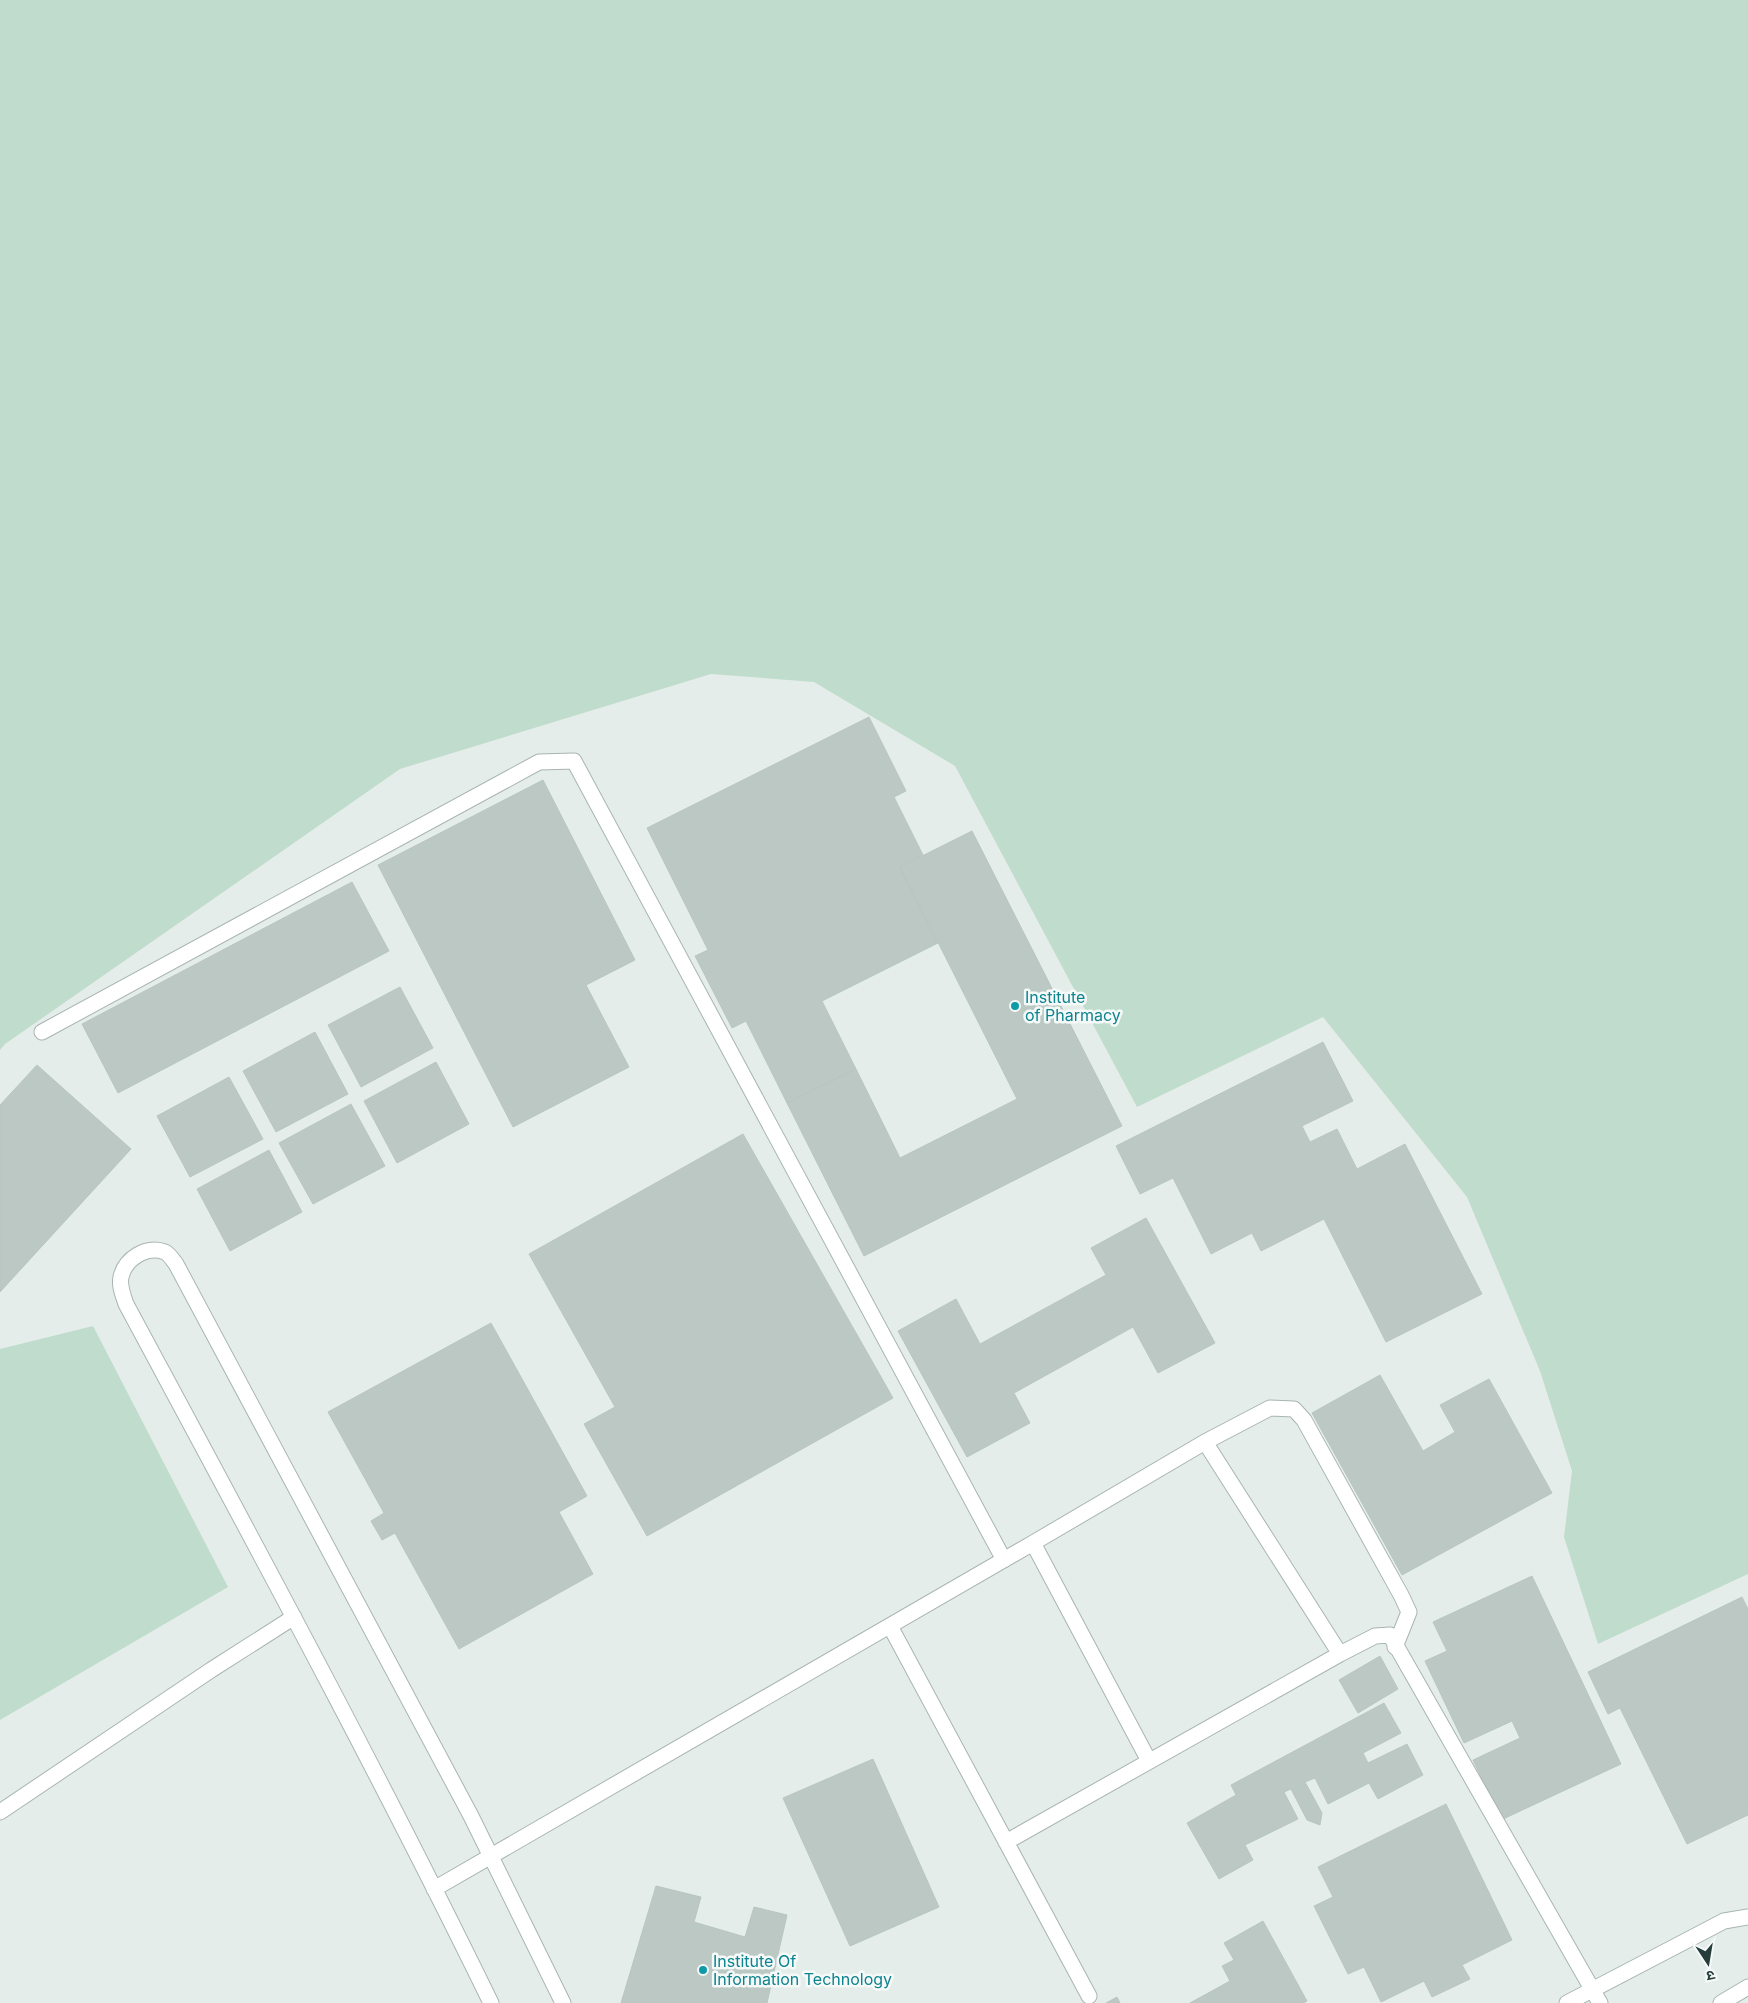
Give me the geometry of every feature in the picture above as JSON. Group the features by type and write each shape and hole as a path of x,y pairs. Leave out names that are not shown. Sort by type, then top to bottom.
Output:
{"street":[{"path":"42,1032 539,762 574,760 1004,1560"},
{"path":"491,2003 294,1617 126,1304 122,1292 121,1278 126,1264 137,1255 153,1251 166,1253 176,1264 491,1856 563,2003"},
{"path":"434,1889 1205,1442 1270,1408 1294,1409 1304,1420 1401,1595 1408,1612 1395,1647"},
{"path":"1205,1442 1340,1654"},
{"path":"1033,1543 1149,1761"},
{"path":"0,1812 211,1670 294,1617"},
{"path":"890,1626 1089,1996"},
{"path":"1006,1842 1340,1654 1375,1636 1390,1636 1600,2003"},
{"path":"1567,2003 1724,1921 1748,1917"},
{"path":"1721,2003 1748,1986"}],"green space":[{"path":"0,0 1748,0 1748,1574 1598,1644 1564,1537 1572,1471 1540,1371 1467,1197 1323,1017 1137,1107 955,766 814,682 711,674 400,769 5,1044 0,1050"},
{"path":"93,1326 228,1587 0,1720 0,1349"}],"building":[{"path":"869,717 906,791 894,797 923,855 900,867 938,943 822,1001 856,1069 787,1103 746,1021 732,1028 695,956 708,950 647,828"},
{"path":"543,780 635,960 586,985 629,1067 513,1127 378,865"},
{"name":"Institute of Pharmacy","path":"972,831 1122,1126 864,1256 787,1103 856,1069 900,1158 1017,1099 900,867"},
{"path":"352,882 389,951 118,1093 82,1024"},
{"path":"400,987 433,1048 361,1087 328,1025"},
{"path":"315,1032 348,1094 276,1132 243,1071"},
{"path":"1323,1042 1353,1101 1302,1126 1310,1142 1337,1129 1357,1169 1405,1144 1482,1294 1386,1342 1324,1219 1261,1251 1252,1233 1211,1254 1173,1178 1140,1194 1116,1146"},
{"path":"436,1062 469,1124 397,1163 364,1101"},
{"path":"37,1065 131,1149 0,1292 0,1105"},
{"path":"229,1077 263,1139 190,1177 157,1116"},
{"path":"351,1104 385,1166 313,1204 279,1143"},
{"path":"743,1134 893,1398 647,1536 584,1424 615,1407 529,1254"},
{"path":"269,1150 302,1212 230,1251 197,1189"},
{"path":"1146,1218 1215,1343 1158,1373 1133,1327 1014,1393 1030,1423 967,1457 898,1331 956,1299 980,1344 1106,1275 1091,1248"},
{"path":"491,1323 587,1496 559,1512 593,1574 459,1649 395,1533 382,1540 371,1521 384,1513 328,1412"},
{"path":"1380,1375 1423,1451 1455,1432 1440,1405 1489,1379 1552,1493 1402,1575 1312,1413"},
{"path":"1532,1576 1621,1764 1501,1820 1473,1760 1520,1738 1512,1721 1464,1743 1425,1661 1447,1651 1433,1622"},
{"path":"1742,1597 1748,1609 1748,1815 1687,1844 1620,1708 1608,1714 1588,1672"},
{"path":"1380,1656 1398,1689 1358,1713 1339,1680"},
{"path":"1384,1703 1401,1733 1363,1753 1368,1763 1407,1744 1423,1775 1378,1799 1369,1783 1328,1804 1315,1778 1305,1782 1322,1813 1320,1825 1307,1820 1291,1789 1284,1792 1298,1819 1245,1845 1253,1860 1219,1879 1187,1823 1236,1795 1231,1785"},
{"path":"873,1759 939,1907 850,1946 783,1798"},
{"path":"1446,1804 1512,1940 1462,1965 1470,1979 1432,1997 1424,1981 1381,2002 1364,1967 1348,1974 1314,1906 1333,1897 1318,1867"},
{"name":"Institute Of Information Technology","path":"656,1886 701,1897 694,1922 745,1937 754,1907 787,1915 767,2003 621,2003"},
{"path":"1263,1921 1307,2001 1303,2003 1190,2003 1230,1981 1222,1966 1234,1960 1224,1943"},
{"path":"1117,1997 1120,2003 1106,2003"}],"place":[{"name":"Institute of Pharmacy","path":"1015,1006"},
{"name":"Institute Of Information Technology","path":"703,1970"}]}
